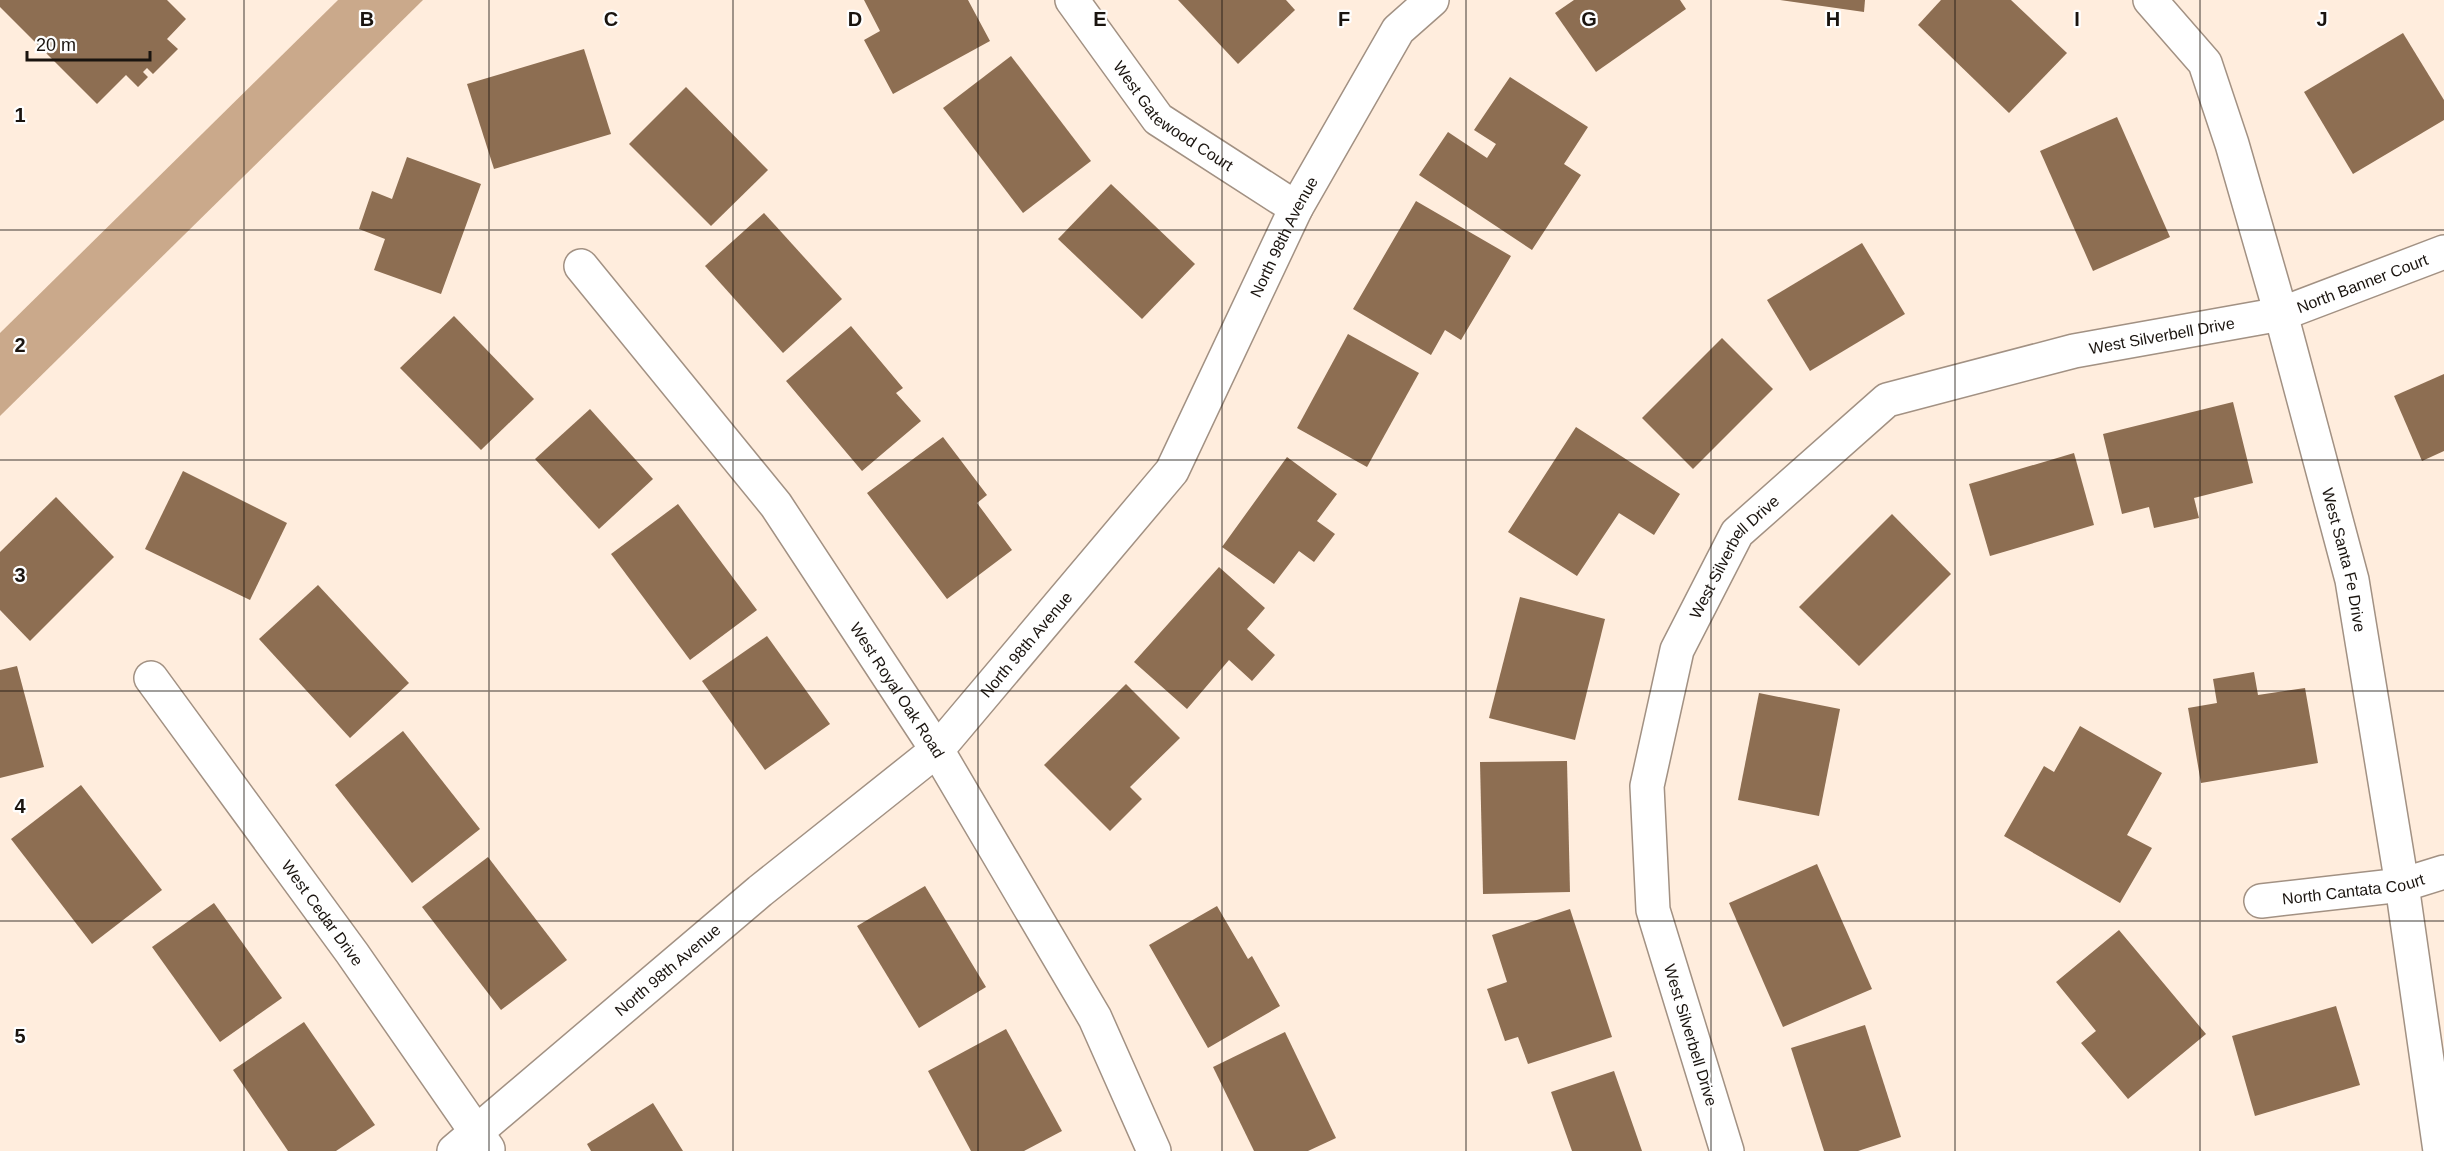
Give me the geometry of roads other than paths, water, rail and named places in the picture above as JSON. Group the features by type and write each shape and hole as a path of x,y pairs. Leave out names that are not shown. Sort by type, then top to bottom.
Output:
{"street":[{"name":"West Gatewood Court","path":"1072,0 1158,119 1296,208"},
{"name":"North 98th Avenue","path":"474,1144 760,891 937,750 1172,471 1296,208 1398,30 1432,0"},
{"name":"West Santa Fe Drive","path":"2150,0 2205,63 2232,144 2281,314 2352,580 2402,885 2440,1151"},
{"name":"North Banner Court","path":"2281,314 2444,252"},
{"name":"West Royal Oak Road","path":"581,266 776,505 937,750 1095,1018 1154,1151"},
{"name":"West Silverbell Drive","path":"1727,1151 1653,910 1647,786 1677,650 1737,533 1887,400 2074,351 2281,314"},
{"name":"West Cedar Drive","path":"151,678 345,943 474,1144"},
{"name":"North Cantata Court","path":"2261,901 2402,885 2444,872"}]}
